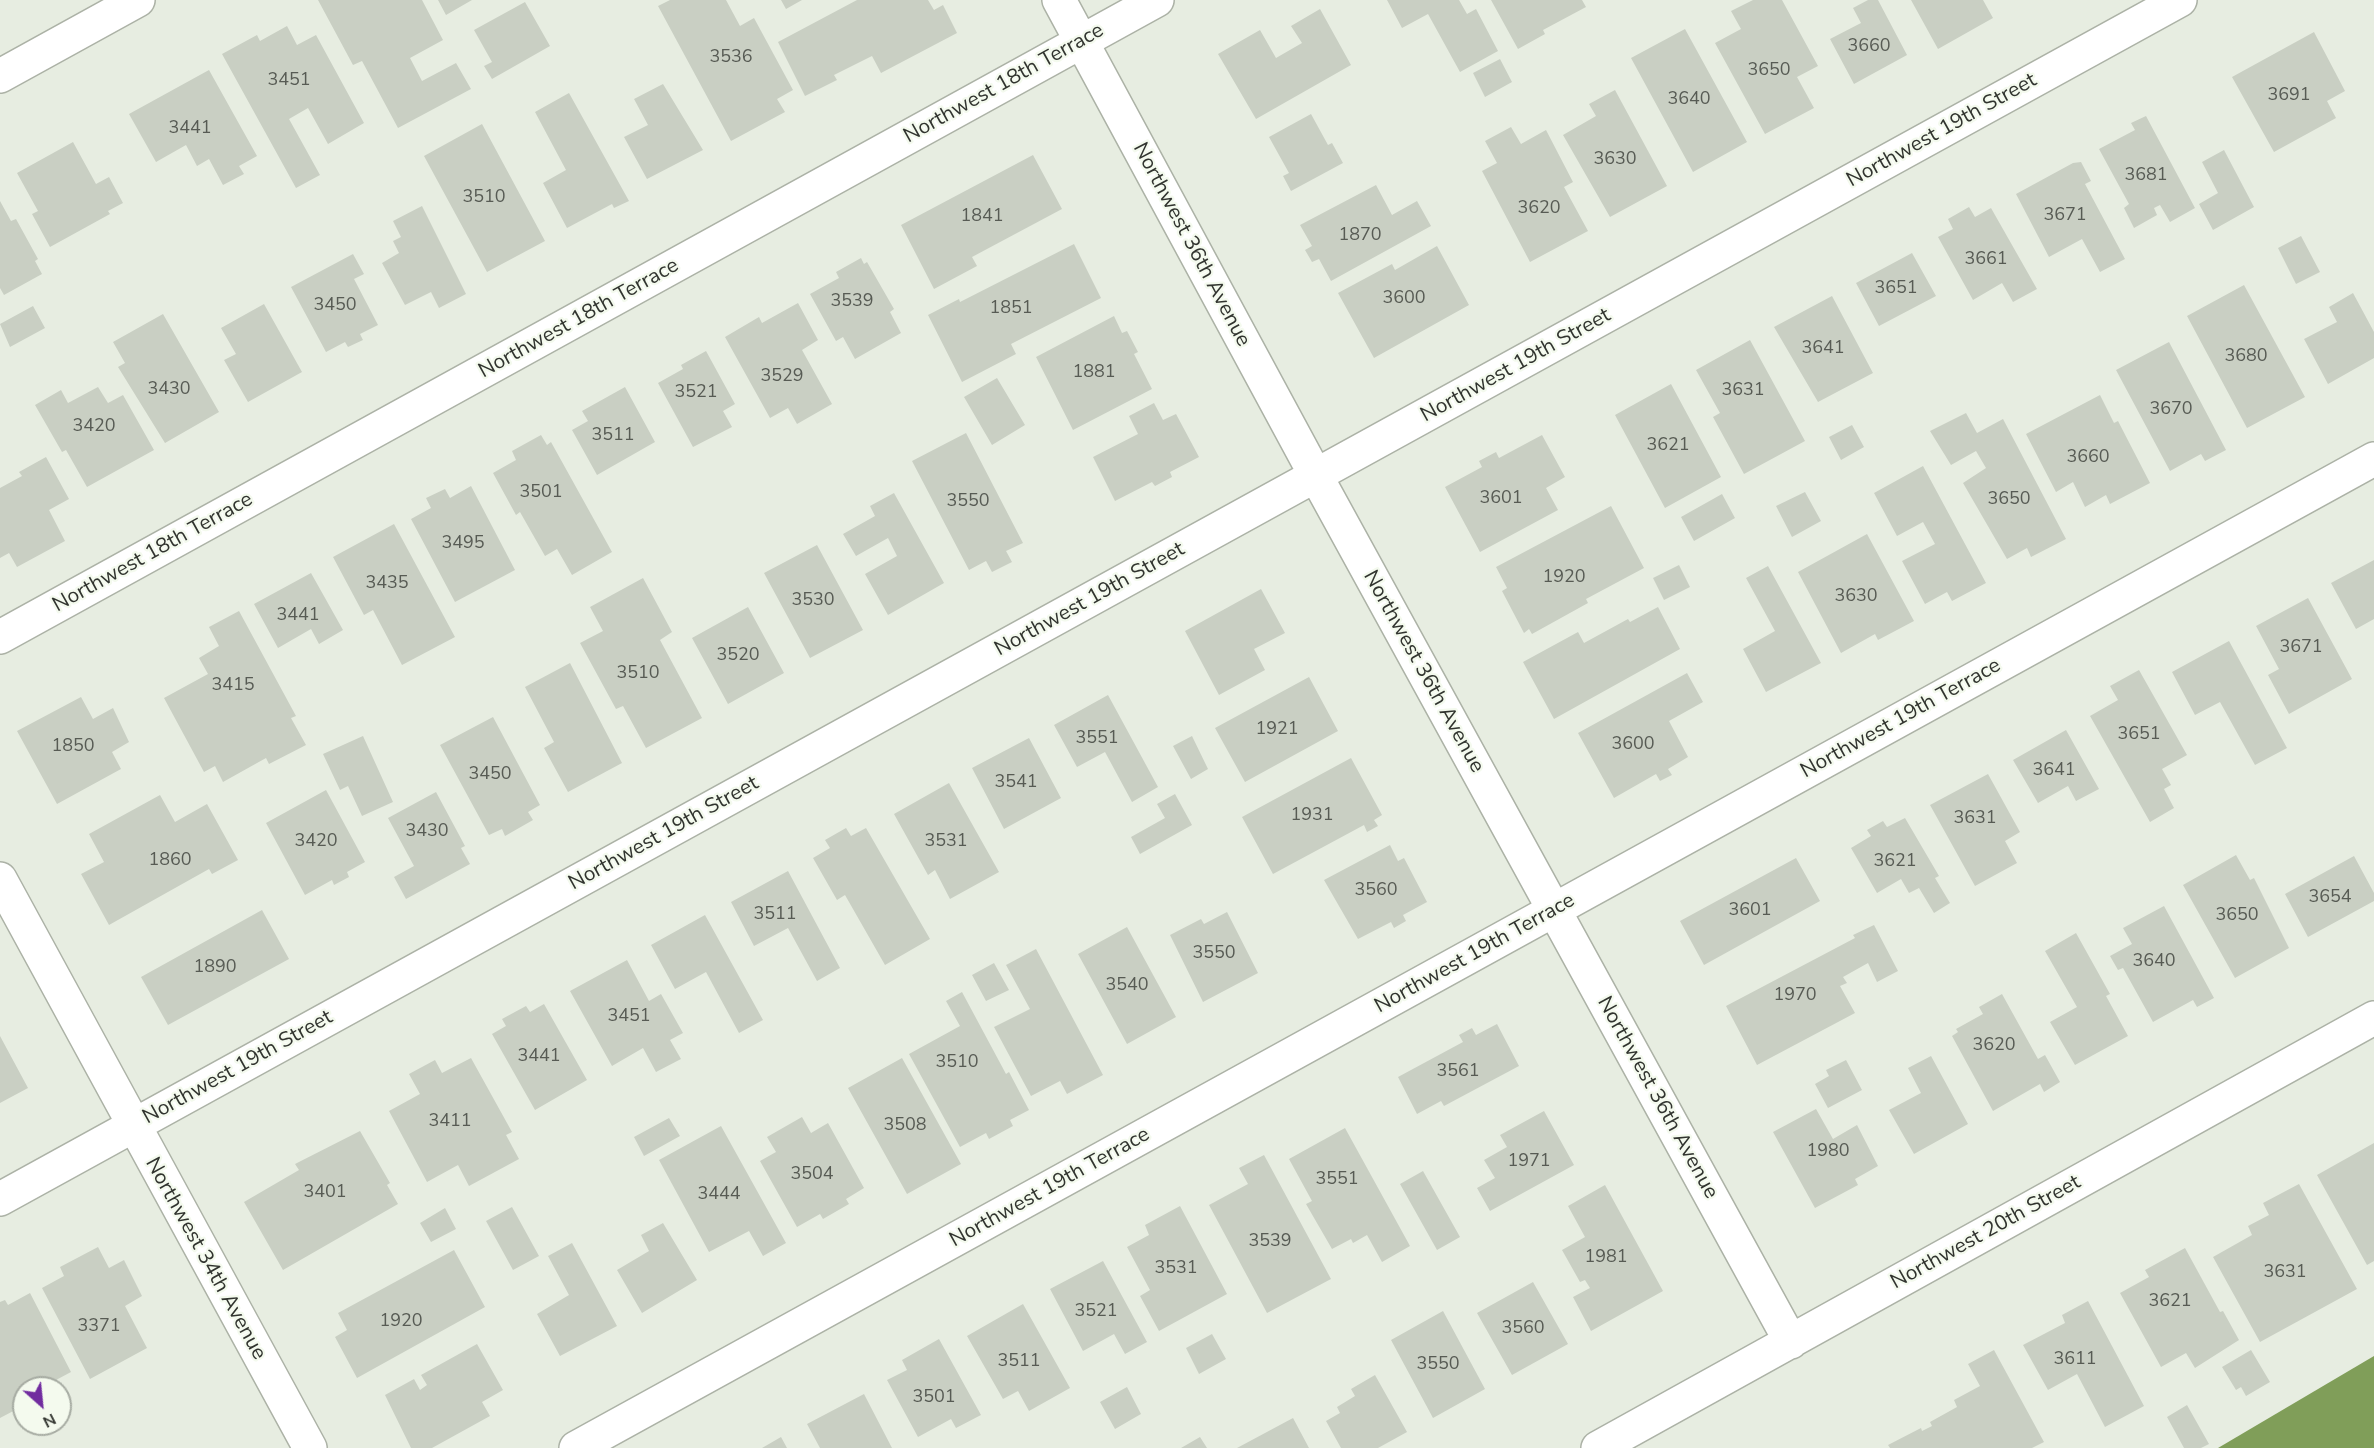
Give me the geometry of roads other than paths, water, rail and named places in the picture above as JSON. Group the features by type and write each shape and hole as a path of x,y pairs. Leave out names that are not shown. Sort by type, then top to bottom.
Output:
{"street":[{"path":"0,76 138,0"},
{"name":"Northwest 36th Avenue","path":"1059,0 1316,476 1791,1342"},
{"name":"Northwest 18th Terrace","path":"0,637 1157,0"},
{"name":"Northwest 19th Street","path":"0,1199 2180,0"},
{"name":"Northwest 19th Terrace","path":"576,1448 2374,459"},
{"name":"Northwest 34th Avenue","path":"0,879 132,1126 310,1448"},
{"name":"Northwest 20th Street","path":"1598,1448 2374,1018"}]}
